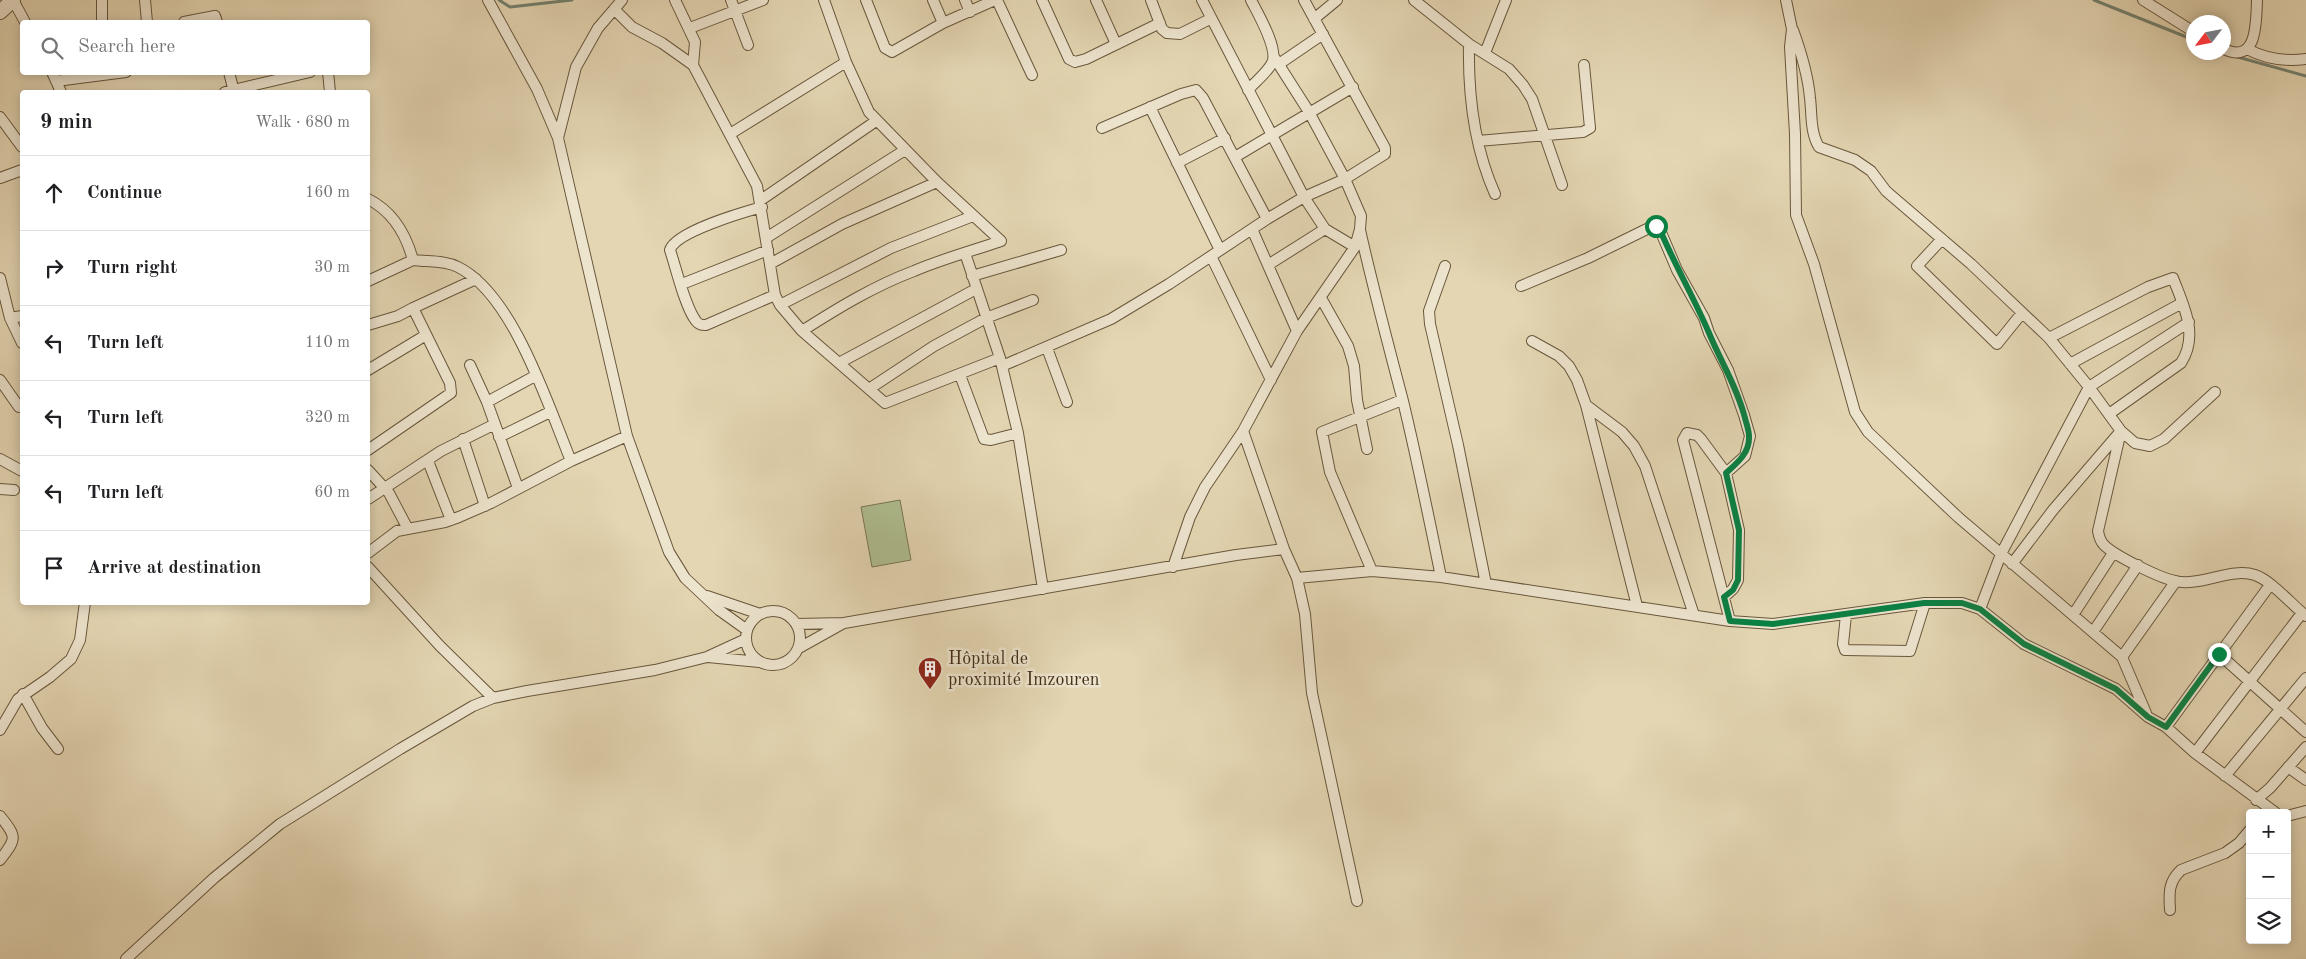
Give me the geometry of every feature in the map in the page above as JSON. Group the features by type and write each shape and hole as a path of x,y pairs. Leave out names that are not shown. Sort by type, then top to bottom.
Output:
{"street":[{"path":"0,12 13,0 24,20"},
{"path":"102,0 102,20"},
{"path":"145,0 147,20"},
{"path":"558,138 576,67 598,28 622,0"},
{"path":"674,0 690,28 696,49 693,65"},
{"path":"690,28 732,5 763,0"},
{"path":"802,330 853,299 887,282 1001,241 937,182 876,121 863,100 846,62 824,0"},
{"path":"866,0 888,51 895,51 944,23 996,0 1032,75"},
{"path":"934,0 944,23"},
{"path":"965,0 970,12"},
{"path":"1042,0 1069,59 1075,62 1086,60 1160,23"},
{"path":"1096,0 1116,44"},
{"path":"1151,0 1162,29 1166,34 1180,34 1210,18"},
{"path":"1202,0 1304,198 1326,228 1354,246"},
{"path":"1173,568 1197,502 1243,431 1297,331 1321,298 1354,246 1360,230 1362,216 1345,179 1309,112 1277,61 1251,0"},
{"path":"614,9 632,26 670,48 693,65 757,186 775,295 780,305 802,330 885,402 960,374 1047,348 1111,319 1169,284 1267,219 1304,198 1345,179 1385,154 1385,148 1353,87 1304,0"},
{"path":"1314,19 1338,0"},
{"path":"1414,0 1469,44 1509,69 1523,84 1532,99 1562,185"},
{"path":"1485,53 1506,0"},
{"path":"1786,0 1792,29 1801,51 1810,98 1812,130 1819,147 1864,165 1886,191 1942,239 2049,338 2090,387 2121,431 2135,443 2150,446 2164,439 2215,392"},
{"path":"2143,0 2186,27"},
{"path":"2231,51 2236,53 2247,49 2255,37 2257,0"},
{"path":"489,4 537,89 558,138 626,436 669,552 685,578 747,635"},
{"path":"732,5 748,46"},
{"path":"194,20 215,16 216,20"},
{"path":"1792,29 1790,47 1795,134 1796,215 1814,264 1855,412 1868,432 2001,554 2122,656 2148,717"},
{"path":"1248,90 1271,65 1323,34"},
{"path":"1469,44 1468,82 1478,141 1484,169 1495,194"},
{"path":"2247,49 2272,59 2291,61 2306,59"},
{"path":"730,134 846,62"},
{"path":"1478,141 1583,132 1590,128 1584,65"},
{"path":"60,90 54,77 83,75"},
{"path":"229,75 231,90"},
{"path":"239,90 298,75"},
{"path":"328,75 330,90"},
{"path":"1235,157 1353,87"},
{"path":"1102,128 1196,90 1203,98 1267,219"},
{"path":"1150,108 1177,163 1271,380"},
{"path":"0,117 20,144"},
{"path":"775,295 706,325 701,325 697,323 691,312 670,250 674,243 700,228 761,203 876,121"},
{"path":"1177,163 1225,138"},
{"path":"766,238 905,150"},
{"path":"0,178 20,171"},
{"path":"770,264 842,224 937,182"},
{"path":"370,200 382,208 399,226 409,243 413,260"},
{"path":"780,305 891,248 973,216"},
{"path":"1521,286 1588,258 1656,226 1660,230 1677,270 1704,318 1709,333 1728,370 1744,414 1750,436 1745,456 1726,473"},
{"path":"1268,265 1326,228"},
{"path":"1252,229 1297,331"},
{"path":"1360,230 1375,299 1426,498 1441,577"},
{"path":"1942,239 1917,266 1997,344 2022,313"},
{"path":"682,284 768,250"},
{"path":"972,276 1061,250"},
{"path":"965,253 1001,362 1018,433 1043,589"},
{"path":"370,280 413,260 457,266 476,279 498,303 512,324 571,461"},
{"path":"1445,266 1429,312 1430,324 1458,445 1486,584"},
{"path":"0,278 10,318 20,340"},
{"path":"2049,338 2148,287 2173,278 2189,322 2190,341 2187,353 2181,363 2109,414"},
{"path":"370,323 398,316 476,279"},
{"path":"839,363 976,289"},
{"path":"1321,298 1348,346 1354,366 1357,400 1367,449"},
{"path":"869,390 934,346 986,318 1033,300"},
{"path":"2070,364 2182,303"},
{"path":"370,449 452,393 450,383 413,308"},
{"path":"10,318 20,316"},
{"path":"1980,609 2001,554 2090,387 2189,322"},
{"path":"370,369 426,335"},
{"path":"1532,341 1559,356 1569,366 1577,380 1586,405 1637,606"},
{"path":"1047,348 1067,402"},
{"path":"470,365 487,402 518,488"},
{"path":"960,374 984,439 992,440 1018,433"},
{"path":"487,402 535,376"},
{"path":"0,380 14,402 20,407"},
{"path":"1372,571 1330,472 1322,432 1402,400"},
{"path":"1586,405 1622,432 1634,446 1645,466 1694,615"},
{"path":"499,437 550,412"},
{"path":"370,498 463,439 494,424"},
{"path":"1243,431 1284,549 1298,578 1305,614 1312,693 1357,901"},
{"path":"2012,564 2053,510 2121,431"},
{"path":"2121,431 2098,531 2099,538 2103,544 2113,553 2176,581 2246,574 2257,576 2304,614 2195,753"},
{"path":"1724,597 1733,590 1738,580 1739,530 1726,473 1701,439 1690,432 1685,434 1683,440 1730,621"},
{"path":"370,551 397,530 451,520 485,506 571,461 626,436"},
{"path":"463,439 485,506"},
{"path":"0,459 20,470"},
{"path":"428,460 451,520"},
{"path":"370,472 384,488 408,529"},
{"path":"0,489 14,490"},
{"path":"796,624 844,623 1173,568 1236,555 1284,549"},
{"path":"2073,615 2113,553"},
{"path":"2093,632 2138,565"},
{"path":"370,569 440,646 493,698"},
{"path":"1298,578 1372,571 1441,577 1602,603 1637,606 1730,621 1773,624 1924,603 1962,603 1980,609 2024,644 2116,689 2148,717 2166,727 2195,753 2256,800 2263,809"},
{"path":"2122,656 2176,581"},
{"path":"2166,727 2270,585"},
{"path":"702,594 760,614"},
{"path":"1846,615 1843,644 1845,650 1910,651 1924,603"},
{"path":"1,727 11,708 23,694 50,677 71,659 80,640 85,605"},
{"path":"759,662 748,648 747,635 753,620 760,614 770,611 779,612 790,617 796,624 800,639 799,648"},
{"path":"707,657 759,662 775,666 791,659 799,648 844,623"},
{"path":"126,959 214,878 280,824 453,717 493,698 655,670 707,657 747,635"},
{"path":"2219,654 2281,707 2306,732"},
{"path":"2225,776 2306,678"},
{"path":"23,694 33,714 58,748"},
{"path":"2256,800 2306,747"},
{"path":"2288,767 2306,780"},
{"path":"2291,815 2306,811"},
{"path":"0,816 9,827 12,837 12,846 0,860"},
{"path":"2170,910 2169,891 2174,876 2181,870 2231,849 2246,834"}],"green space":[{"path":"900,500 911,560 872,567 861,507"}],"waterway":[{"path":"499,0 510,7 572,0"},
{"path":"2094,0 2186,37"},
{"path":"2234,56 2306,76"}],"place":[{"name":"Hôpital de proximité Imzouren","path":"930,690"}],"route":[{"path":"1656,226 1660,230 1677,270 1704,318 1709,333 1728,370 1736,389 1750,436 1745,456 1726,473 1739,530 1738,580 1733,590 1724,597 1730,621 1773,624 1924,603 1962,603 1980,609 2024,644 2116,689 2148,717 2166,727 2219,654"}]}
